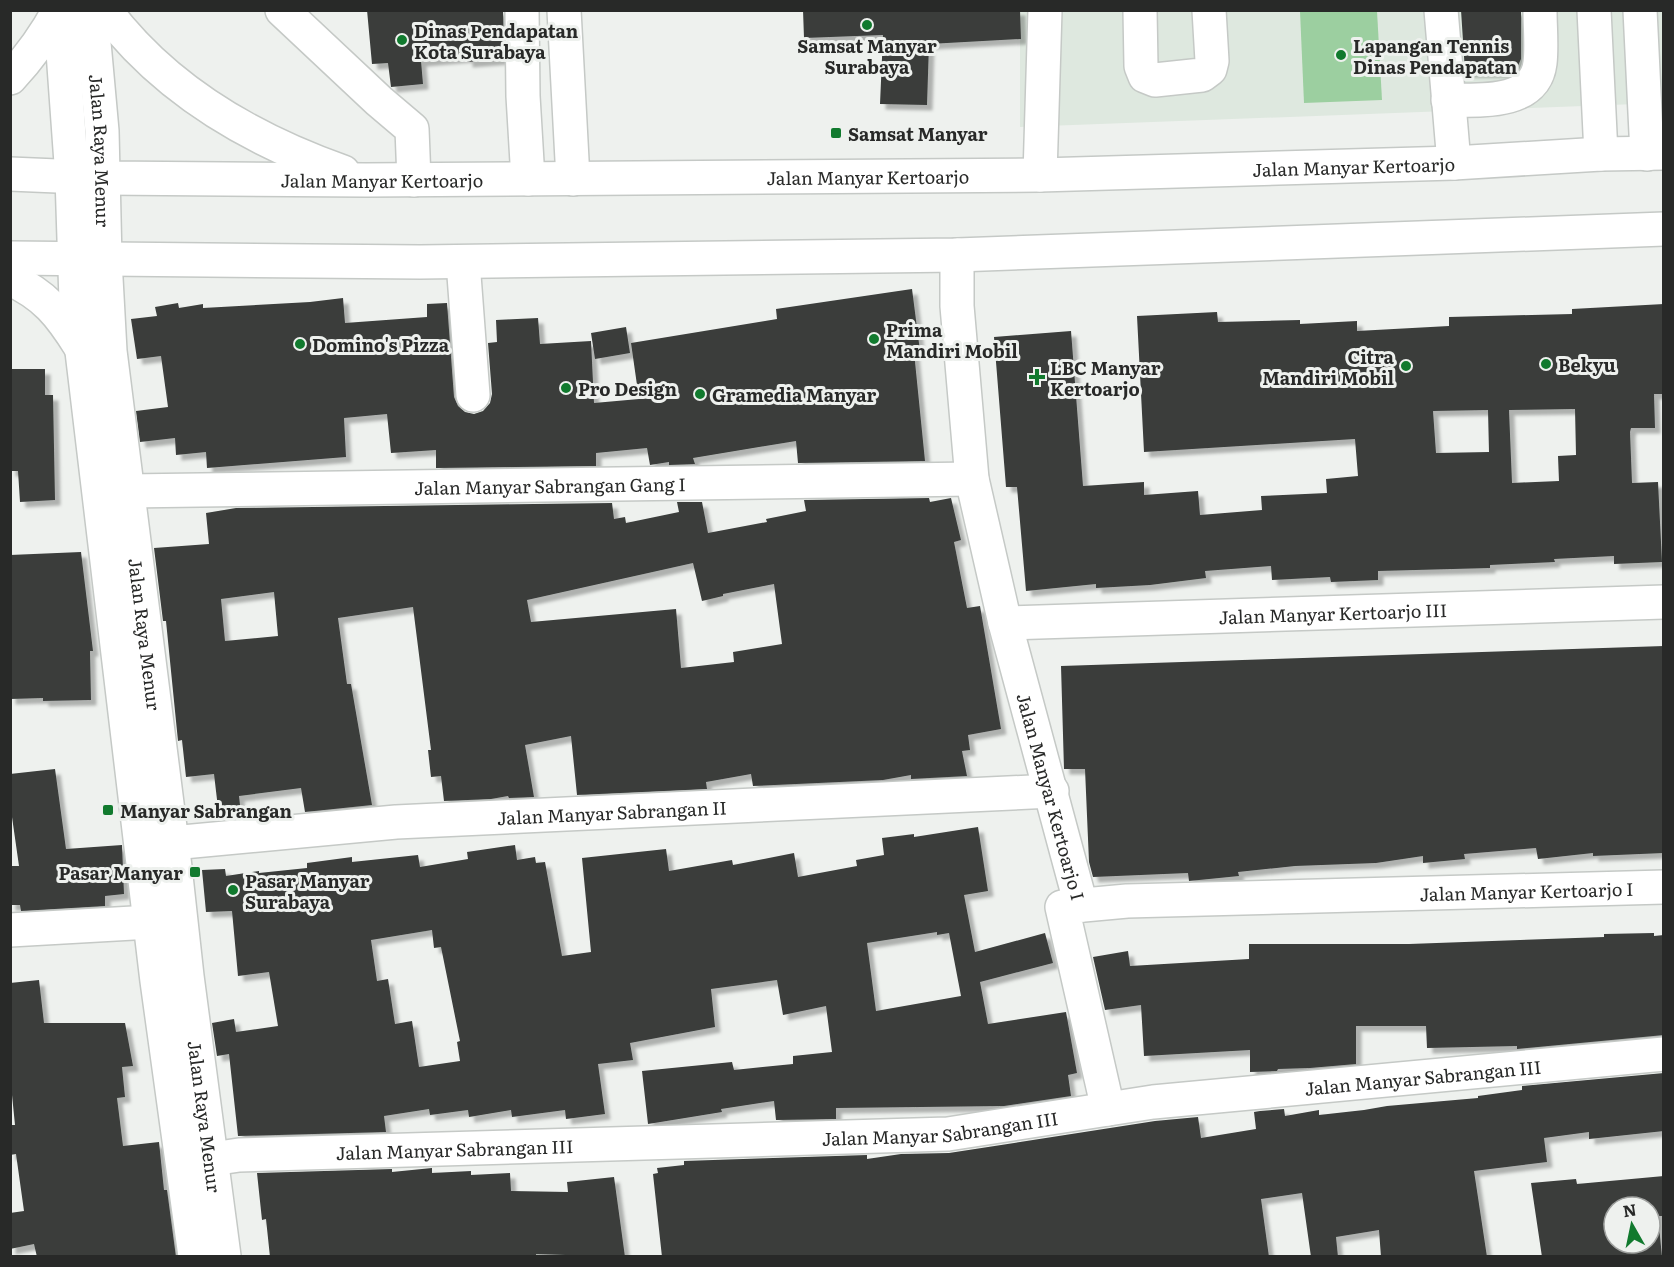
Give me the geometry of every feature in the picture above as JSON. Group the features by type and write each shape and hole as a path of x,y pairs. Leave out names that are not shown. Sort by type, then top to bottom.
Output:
{"main road":[{"path":"10,78 27,61 45,36 59,10"},
{"name":"Jalan Raya Menur","path":"59,10 72,177 110,351 172,843 172,979 195,1257"},
{"name":"Jalan Raya Menur","path":"91,10 104,178 90,260 76,301 151,922 172,979 212,1159 224,1257"},
{"path":"105,10 139,51 163,74 189,93 241,126 302,158 366,180"},
{"path":"282,10 378,101 412,129 414,180"},
{"path":"522,10 523,96 528,179"},
{"path":"564,10 573,179"},
{"path":"1040,175 1045,10"},
{"path":"1140,10 1141,66 1144,76 1155,81 1202,75 1210,69 1212,61 1209,10"},
{"path":"1441,10 1454,163"},
{"path":"1448,100 1492,99 1517,92 1531,83 1536,77 1540,62 1540,10"},
{"path":"1594,10 1601,154"},
{"path":"1595,44 1640,26 1655,154"},
{"name":"Jalan Manyar Kertoarjo","path":"10,174 104,178 366,180 1040,175 1454,163 1601,154 1655,154"},
{"path":"10,258 463,262 957,255 1664,229"},
{"name":"Jalan Manyar Kertoarjo I","path":"957,255 957,306 972,479 1005,623 1081,905 1664,887"},
{"path":"463,262 473,394"},
{"path":"10,279 45,299 62,318 83,350"},
{"name":"Jalan Manyar Sabrangan Gang I","path":"127,491 972,479"},
{"name":"Jalan Manyar Kertoarjo III","path":"1005,623 1664,602"},
{"name":"Jalan Manyar Sabrangan II","path":"172,843 396,822 1052,791"},
{"path":"1081,905 1062,907 1108,1109"},
{"path":"10,930 151,922"},
{"name":"Jalan Manyar Sabrangan III","path":"212,1159 250,1154 948,1134 1153,1102 1664,1054"}],"shaded area":[{"path":"1020,11 1663,11 1663,103 1020,127"}],"green space":[{"name":"Lapangan Tennis Dinas Pendapatan","path":"1300,11 1377,11 1382,100 1304,103"}],"building":[{"path":"367,10 503,10 504,59 467,62 467,57 421,61 423,84 391,87 388,63 372,64"},
{"path":"803,10 1020,10 1021,39 929,44 927,105 880,104 883,35 804,38"},
{"path":"1461,10 1521,10 1521,59 1515,72 1465,72"},
{"path":"912,289 920,351 914,352 925,461 798,463 796,441 693,458 695,464 669,465 669,462 650,465 647,448 596,453 596,466 436,468 436,450 391,453 387,414 344,418 346,457 207,468 206,452 176,455 175,438 140,442 136,411 168,407 161,356 137,359 131,319 157,316 155,307 178,303 179,308 203,304 203,308 343,298 345,323 427,317 427,304 447,303 454,397 458,406 465,412 474,414 483,411 490,403 492,394 488,343 497,342 496,320 538,318 540,344 591,341 594,403 639,399 631,343 777,319 776,309"},
{"path":"1664,304 1664,394 1654,394 1655,428 1631,428 1630,432 1632,483 1658,482 1662,562 1614,564 1614,556 1554,559 1555,562 1490,565 1490,568 1378,571 1378,580 1331,582 1330,577 1272,580 1271,566 1205,571 1206,578 1150,585 1096,588 1096,584 1026,591 1017,487 1006,487 994,337 1071,331 1083,486 1144,482 1144,495 1198,491 1200,515 1262,510 1261,496 1327,493 1326,479 1358,476 1355,439 1144,452 1137,316 1217,312 1218,322 1300,320 1300,324 1357,321 1357,331 1449,326 1449,317 1572,314 1572,309","holes":["1575,409 1576,455 1558,456 1559,481 1512,483 1509,410","1488,410 1489,452 1436,453 1433,411"]},
{"path":"626,327 630,353 595,359 591,333"},
{"path":"10,369 45,369 45,395 53,395 55,500 20,502 18,471 10,471"},
{"path":"929,498 930,502 951,498 961,540 954,542 967,608 980,606 1001,729 968,735 970,750 962,751 967,776 911,779 911,775 883,780 753,786 751,774 706,782 707,789 577,795 571,736 525,745 534,797 509,798 508,796 444,801 441,776 431,777 428,750 431,750 413,607 338,618 347,684 351,684 372,805 305,812 301,788 239,796 240,805 218,808 214,774 186,777 182,740 178,741 166,621 163,621 154,548 209,544 206,513 236,508 612,503 614,519 625,517 626,523 679,512 677,502 702,502 708,533 767,522 766,519 806,511 804,500","holes":["693,563 702,601 723,596 723,594 774,584 782,644 733,652 734,662 681,668 676,609 531,622 527,600","274,592 278,636 225,641 221,599"]},
{"path":"81,552 93,651 90,651 91,700 10,699 10,555"},
{"path":"1664,646 1664,853 1593,856 1593,853 1538,859 1536,848 1464,854 1465,859 1423,863 1423,856 1376,863 1295,866 1238,872 1239,876 1189,881 1188,873 1093,877 1089,862 1085,769 1064,769 1061,666"},
{"path":"55,769 66,849 122,845 124,894 105,896 105,906 21,911 20,905 10,905 10,866 19,866 10,803 10,774"},
{"path":"978,827 988,891 964,895 975,952 1045,933 1053,963 980,982 988,1024 1066,1012 1077,1073 1068,1075 1071,1096 1004,1106 836,1108 836,1119 776,1120 774,1101 648,1124 642,1071 732,1062 734,1070 793,1064 793,1056 832,1052 826,1006 783,1015 777,980 711,989 715,1027 630,1043 633,1060 598,1064 605,1114 566,1119 565,1110 512,1117 511,1110 469,1117 468,1110 430,1115 429,1109 384,1116 386,1132 238,1136 229,1054 217,1056 212,1023 234,1019 236,1032 278,1026 269,972 238,976 232,911 206,912 202,870 225,869 226,876 307,868 307,863 352,857 352,862 418,855 420,867 468,859 467,852 515,845 517,860 535,857 536,863 545,862 562,956 591,952 582,858 666,849 669,871 732,860 733,865 794,853 798,877 857,866 856,860 884,855 882,838 914,834 914,837","holes":["432,930 434,948 441,947 460,1041 457,1042 460,1061 419,1067 412,1021 395,1024 388,979 377,981 371,940","937,932 937,935 949,933 961,996 876,1011 867,943"]},
{"path":"1654,933 1654,936 1664,935 1664,1035 1517,1049 1517,1046 1427,1048 1426,1026 1356,1026 1356,1064 1278,1069 1277,1071 1250,1072 1250,1050 1144,1056 1141,1005 1105,1010 1093,957 1128,951 1130,966 1249,959 1249,944 1409,944"},
{"path":"39,980 44,1023 125,1023 133,1066 122,1067 125,1097 117,1098 123,1146 159,1142 164,1190 167,1190 176,1257 37,1257 34,1244 10,1249 10,1213 24,1211 16,1154 10,1155 10,1125 15,1125 10,1075 10,983"},
{"path":"1664,1073 1664,1131 1589,1139 1589,1132 1544,1138 1547,1162 1474,1171 1487,1257 1381,1257 1379,1230 1336,1237 1338,1257 1311,1257 1302,1193 1261,1199 1269,1257 662,1257 653,1174 658,1173 657,1168 684,1165 684,1161 867,1155 867,1159 901,1154 949,1153 1155,1121 1198,1117 1201,1138 1256,1129 1254,1112 1260,1111 1284,1109 1285,1116 1319,1110 1319,1115 1478,1098 1478,1096 1522,1090 1522,1086"},
{"path":"432,1168 432,1173 471,1171 471,1175 510,1173 511,1191 568,1192 567,1182 614,1177 625,1257 536,1254 536,1257 270,1257 266,1219 262,1220 257,1173 392,1169 392,1172"},
{"path":"1664,1176 1664,1216 1662,1216 1662,1195 1602,1195 1602,1255 1662,1255 1662,1257 1542,1257 1531,1183 1576,1179 1577,1184"}],"place":[{"name":"Samsat Manyar Surabaya","path":"867,25"},
{"name":"Dinas Pendapatan Kota Surabaya","path":"402,40"},
{"name":"Lapangan Tennis Dinas Pendapatan","path":"1341,55"},
{"name":"Samsat Manyar","path":"836,133"},
{"name":"Prima Mandiri Mobil","path":"874,339"},
{"name":"Domino's Pizza","path":"300,344"},
{"name":"Bekyu","path":"1546,364"},
{"name":"Citra Mandiri Mobil","path":"1406,366"},
{"name":"LBC Manyar Kertoarjo","path":"1037,377"},
{"name":"Pro Design","path":"566,388"},
{"name":"Gramedia Manyar","path":"700,394"},
{"name":"Manyar Sabrangan","path":"108,810"},
{"name":"Pasar Manyar","path":"195,872"},
{"name":"Pasar Manyar Surabaya","path":"233,890"}]}
